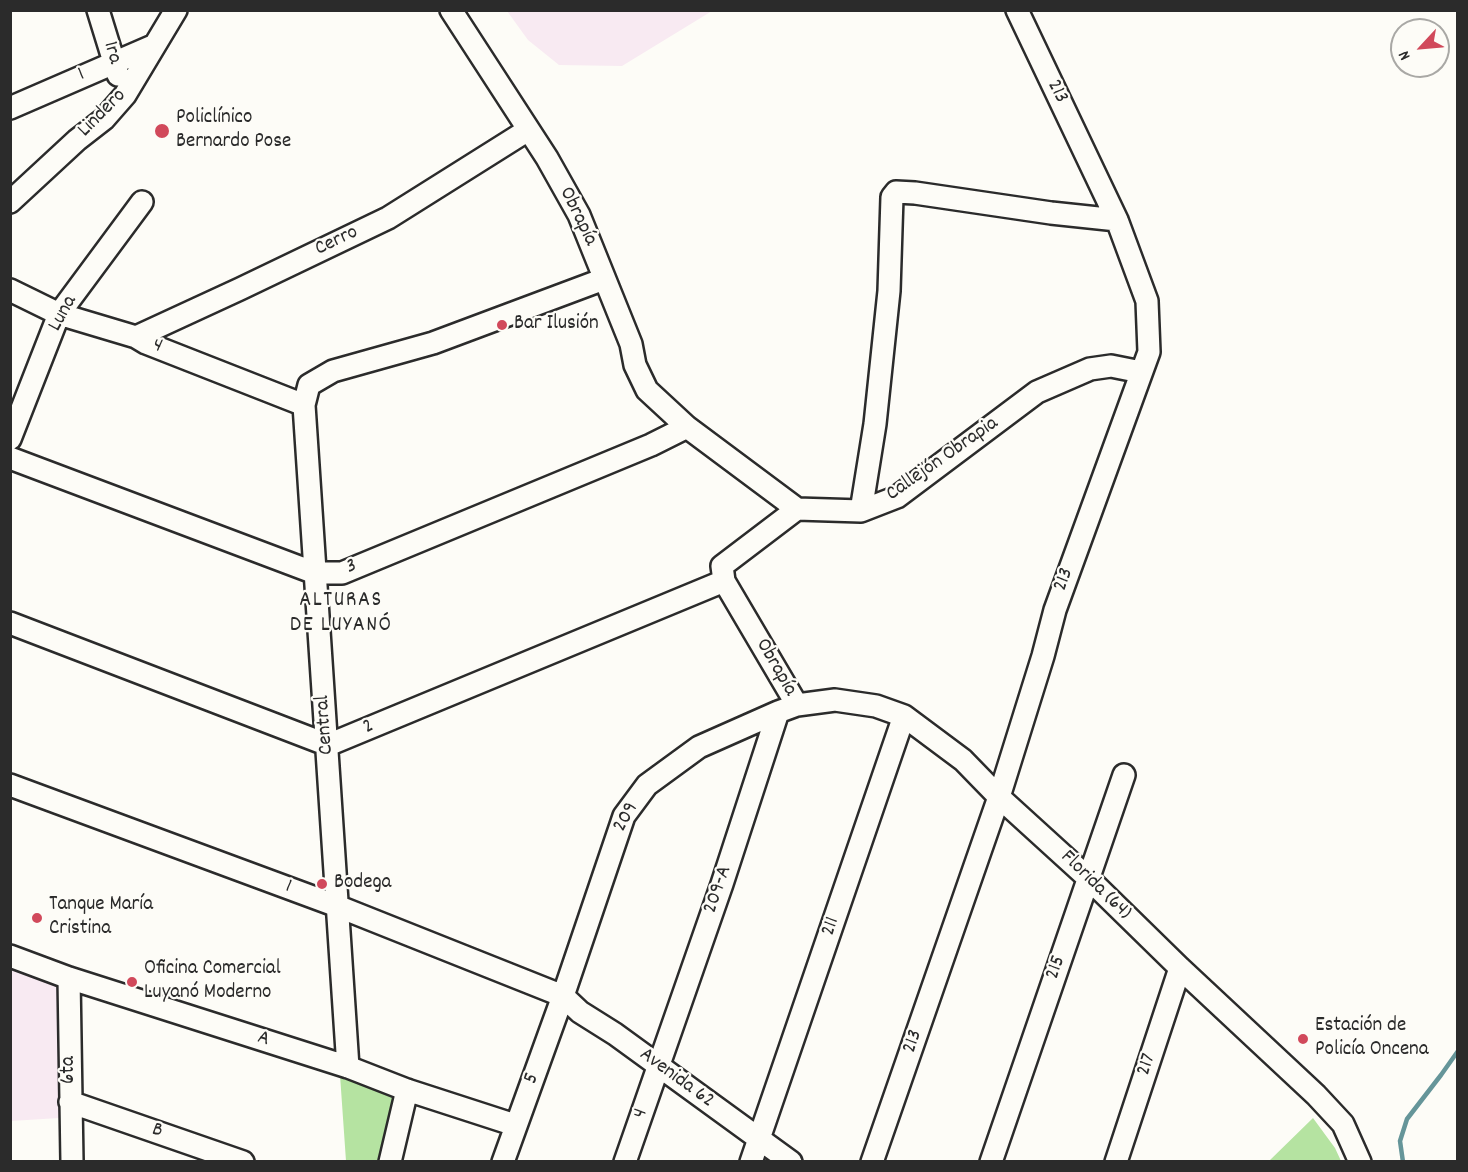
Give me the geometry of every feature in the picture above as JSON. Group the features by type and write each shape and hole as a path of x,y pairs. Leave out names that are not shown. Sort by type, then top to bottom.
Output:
{"street":[{"name":"1ra","path":"98,10 125,95"},
{"name":"Lindero","path":"10,202 77,140 104,119 125,95 176,10"},
{"name":"Obrapía","path":"451,10 579,215 631,344 635,365 647,390 687,427"},
{"name":"213","path":"872,1161 999,797 1055,610 1149,352 1147,301 1117,220 1017,10"},
{"name":"1","path":"10,108 153,46"},
{"name":"Cerro","path":"136,337 388,218 528,130"},
{"path":"861,511 875,424 889,291 892,197 896,192 1117,220"},
{"name":"Luna","path":"10,440 59,314 142,202"},
{"path":"306,395 333,371 433,343 604,279"},
{"name":"4","path":"10,290 59,314 136,337 146,343 306,395"},
{"name":"Callejón Obrapia","path":"797,509 861,511 897,497 1037,392 1090,369 1111,366 1141,372"},
{"name":"Central","path":"306,395 315,573 348,1066"},
{"path":"687,427 797,509"},
{"name":"3","path":"10,458 315,573 342,573 640,450 687,427"},
{"name":"2","path":"328,745 723,574 797,509"},
{"name":"Obrapía","path":"723,574 787,709"},
{"path":"10,623 328,745"},
{"name":"Florida (64)","path":"787,709 835,700 876,706 904,716 963,760 999,797 1088,878 1316,1095 1342,1124 1360,1161"},
{"name":"209","path":"563,996 624,816 647,785 699,747 787,709"},
{"name":"209-A","path":"658,1067 725,873 787,709"},
{"name":"211","path":"759,1138 904,716"},
{"name":"215","path":"991,1161 1124,775"},
{"name":"1","path":"10,785 337,906 563,996"},
{"name":"A","path":"10,956 69,978 348,1066 407,1090 515,1125"},
{"name":"217","path":"1116,1161 1180,968"},
{"name":"6ta","path":"69,978 72,1161"},
{"name":"Avenida 62","path":"563,996 580,1012 791,1161"},
{"name":"5","path":"503,1161 563,996"},
{"name":"4","path":"626,1161 658,1067"},
{"path":"390,1161 407,1090"},
{"name":"B","path":"70,1102 243,1161"},
{"path":"751,1161 759,1138"}],"shaded area":[{"path":"507,11 712,11 622,66 559,65 528,40"},
{"path":"10,964 62,984 59,1118 11,1121"}],"green space":[{"path":"340,1075 380,1084 396,1099 384,1161 346,1161"},
{"path":"1313,1118 1335,1148 1341,1161 1269,1161"}],"waterway":[{"path":"1403,1162 1400,1141 1407,1119 1458,1051"}],"place":[{"name":"Policlínico Bernardo Pose","path":"162,131"},
{"name":"Bar Ilusión","path":"502,325"},
{"name":"Bodega","path":"322,884"},
{"name":"Tanque María Cristina","path":"37,918"},
{"name":"Oficina Comercial Luyanó Moderno","path":"132,982"},
{"name":"Estación de Policía Oncena","path":"1303,1039"}],"district":[{"name":"ALTURAS DE LUYANÓ","path":"341,614"}]}
